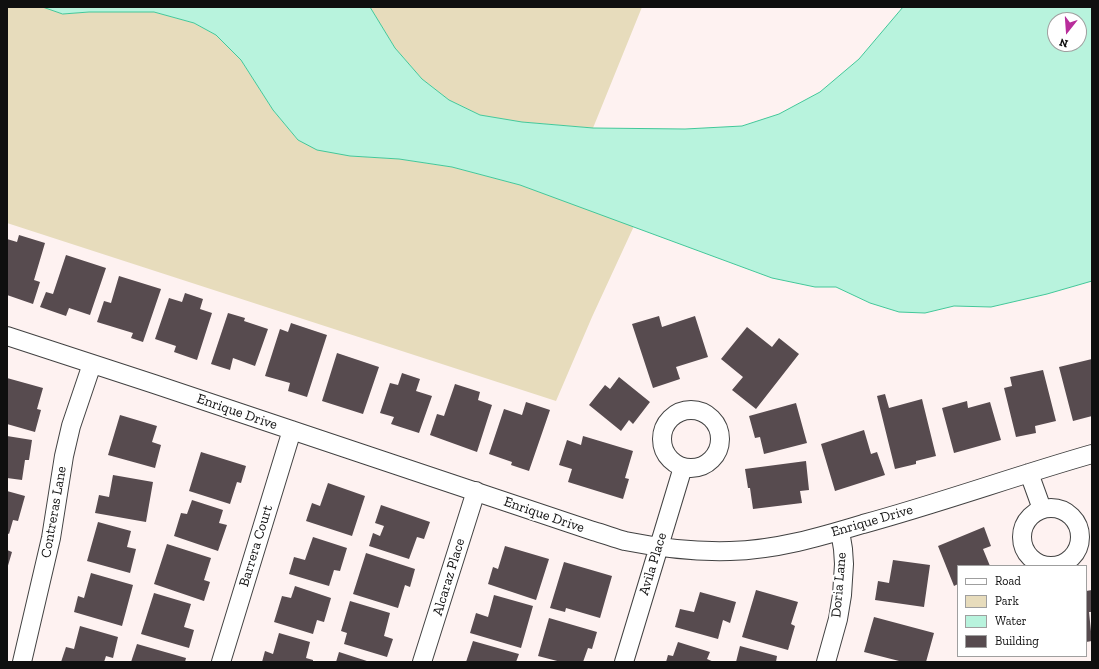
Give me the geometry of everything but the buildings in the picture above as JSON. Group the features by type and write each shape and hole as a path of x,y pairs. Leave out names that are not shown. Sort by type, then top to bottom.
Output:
{"street":[{"name":"Enrique Drive","path":"7,336 624,541 692,551 731,551 763,548 840,531 1092,454"},
{"name":"Contreras Lane","path":"22,662 51,538 64,456 71,426 92,364"},
{"name":"Barrera Court","path":"221,662 292,430"},
{"name":"Avila Place","path":"624,662 683,467"},
{"path":"1029,473 1042,509"},
{"name":"Alcaraz Place","path":"422,662 476,491"},
{"name":"Doria Lane","path":"826,662 838,619 842,595 844,564 840,531"}],"green space":[{"path":"7,7 43,7 63,14 89,12 154,12 194,23 216,35 241,60 273,110 298,140 350,156 399,159 452,167 520,185 634,226 592,317 556,401 7,223"},
{"path":"370,7 642,7 593,128 522,122 480,115 449,100 422,79 395,48"}],"water":[{"path":"43,7 370,7 395,48 422,79 449,100 480,115 522,122 593,128 685,129 742,126 779,114 820,92 859,59 903,7 1092,7 1092,281 1047,294 991,307 954,306 925,313 899,312 870,303 836,287 815,287 772,278 520,185 452,167 399,159 350,156 317,150 298,140 273,110 241,60 216,35 194,23 154,12 89,12 63,14"}]}
